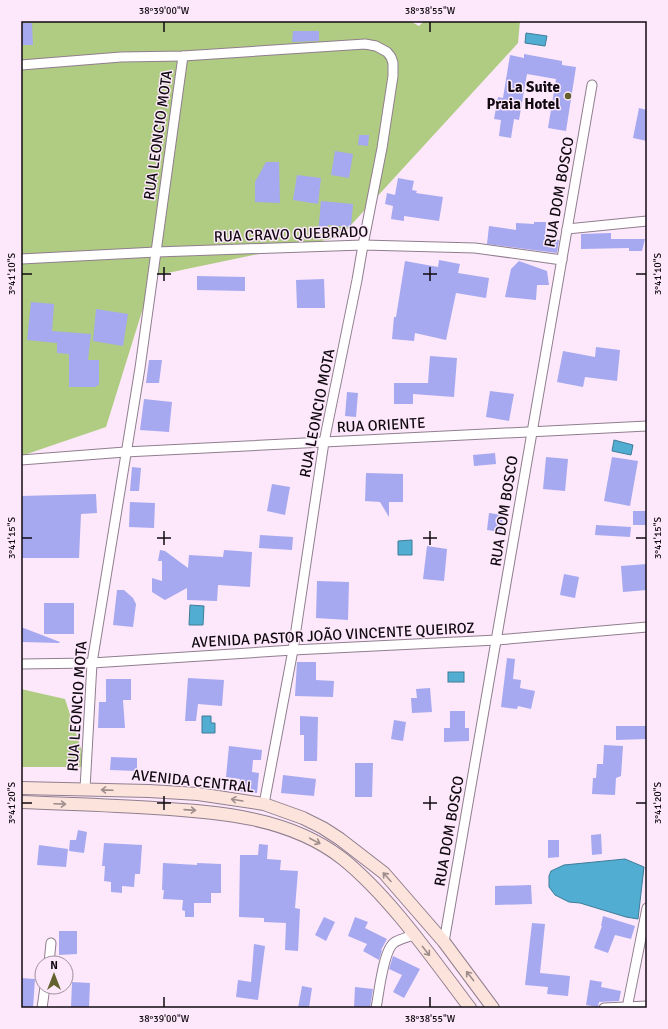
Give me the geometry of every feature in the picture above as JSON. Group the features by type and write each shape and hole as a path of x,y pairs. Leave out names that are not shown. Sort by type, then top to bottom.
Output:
{"main road":[{"name":"AVENIDA CENTRAL","path":"21,788 149,791 198,794 264,804 303,818 323,828 384,873 444,942 493,1008"},
{"name":"AVENIDA CENTRAL","path":"21,802 194,810 231,815 269,823 303,835 342,858 363,876 390,905 470,1008"}],"street":[{"name":"RUA LEONCIO MOTA","path":"85,789 92,663 125,452 140,368 183,56 365,44 376,46 387,52 393,63 393,76 382,148 324,442 293,650 264,804"},
{"path":"21,65 121,57 183,56"},
{"name":"RUA DOM BOSCO","path":"444,942 497,640 531,431 592,85"},
{"path":"567,228 647,221"},
{"name":"RUA CRAVO QUEBRADO","path":"21,259 156,252 363,246 475,248 562,260"},
{"name":"RUA ORIENTE","path":"21,460 125,452 647,426"},
{"name":"AVENIDA PASTOR JOÃO VINCENTE QUEIROZ","path":"21,664 92,663 293,650 497,640 647,627"},
{"path":"628,1007 647,908"},
{"path":"376,1008 387,952 394,942 413,935"},
{"path":"49,955 51,943"},
{"path":"42,1008 44,995"},
{"path":"604,1008 647,1006"}],"green space":[{"path":"21,21 410,21 419,26 424,21 520,21 518,43 340,237 153,276 106,427 21,456"},
{"path":"21,689 65,699 87,767 21,767"}],"water":[{"path":"526,33 547,36 545,46 525,43"},
{"path":"614,440 633,445 631,455 612,451"},
{"path":"412,540 412,555 398,555 398,541"},
{"path":"190,605 204,606 203,625 189,625"},
{"path":"448,672 464,672 464,682 448,682"},
{"path":"202,716 211,716 211,723 215,723 215,733 202,733"},
{"path":"625,859 644,867 638,919 626,917 580,903 569,902 555,895 549,887 549,876 551,871 564,865"}],"building":[{"path":"21,23 32,23 33,45 21,45"},
{"path":"293,31 319,31 319,41 292,42"},
{"path":"524,54 562,61 562,65 576,67 566,131 548,128 556,79 527,74 519,120 514,119 511,138 499,136 501,120 494,119 498,97 503,98 510,55 524,58"},
{"path":"639,108 647,110 647,141 633,138"},
{"path":"359,135 369,135 368,146 358,145"},
{"path":"335,151 353,154 349,178 331,175"},
{"path":"266,162 279,162 280,203 255,202 255,182"},
{"path":"297,175 321,178 318,204 293,200"},
{"path":"398,178 414,181 412,190 417,191 416,193 443,197 439,221 404,216 404,221 391,219 393,206 385,204 387,193 395,195"},
{"path":"321,201 353,204 351,227 328,225 327,233 318,234"},
{"path":"534,222 546,222 545,238 559,240 557,253 487,244 489,226 516,230 516,223 534,224"},
{"path":"611,233 611,239 645,239 642,251 629,251 629,248 581,249 581,234"},
{"path":"439,260 460,264 458,273 489,278 486,298 456,293 446,340 415,333 414,341 392,339 394,317 396,317 405,261 438,267"},
{"path":"519,261 547,271 549,285 537,285 536,300 505,297 511,269"},
{"path":"197,276 245,277 245,291 197,290"},
{"path":"324,279 325,308 297,308 296,280"},
{"path":"31,302 54,304 52,331 91,334 88,360 99,360 99,385 96,387 69,387 69,354 57,353 57,343 27,340"},
{"path":"96,309 128,314 123,346 93,341"},
{"path":"596,347 620,350 617,381 585,377 583,387 557,382 563,351 595,357"},
{"path":"430,356 457,358 454,397 413,394 413,404 394,404 394,383 428,383"},
{"path":"149,360 162,360 159,383 146,383"},
{"path":"490,391 514,394 509,421 486,417"},
{"path":"347,392 358,393 356,417 345,416"},
{"path":"144,399 172,402 169,432 140,430"},
{"path":"495,453 496,464 474,466 473,455"},
{"path":"546,457 568,459 565,491 543,489"},
{"path":"612,457 638,461 630,506 604,501"},
{"path":"132,467 141,468 139,491 130,491"},
{"path":"366,473 403,474 403,502 389,502 389,517 380,502 365,501"},
{"path":"272,484 290,487 285,515 267,511"},
{"path":"96,494 97,513 81,514 79,558 21,558 21,496"},
{"path":"130,502 155,503 154,528 129,527"},
{"path":"633,511 647,511 647,525 633,525"},
{"path":"489,513 503,515 501,532 487,530"},
{"path":"596,525 631,527 630,537 595,535"},
{"path":"260,535 293,537 292,550 259,548"},
{"path":"427,546 447,549 444,581 423,579"},
{"path":"160,550 165,551 188,568 189,555 223,557 224,550 252,552 250,587 218,585 217,601 187,600 187,588 165,600 152,592 152,578 162,581 162,561 158,561"},
{"path":"647,564 647,590 623,592 621,566"},
{"path":"564,574 579,577 575,598 560,595"},
{"path":"317,581 349,582 348,620 316,618"},
{"path":"117,590 124,590 133,598 136,604 133,627 113,625"},
{"path":"44,603 74,603 74,634 44,634"},
{"path":"21,627 60,642 22,642"},
{"path":"507,658 515,659 513,679 521,680 520,688 535,691 531,709 518,706 517,709 501,707"},
{"path":"297,662 316,662 316,680 334,681 333,697 295,696"},
{"path":"188,678 224,680 222,706 198,704 196,721 185,721"},
{"path":"106,679 131,679 131,700 123,700 125,728 98,728 99,702 106,702"},
{"path":"430,688 432,712 412,713 411,698 417,698 416,689"},
{"path":"450,711 465,711 465,728 469,728 469,741 444,742 444,728 450,728"},
{"path":"300,716 318,717 317,761 304,761 304,735 300,735"},
{"path":"394,720 406,722 403,741 391,739"},
{"path":"616,726 647,726 647,739 616,740"},
{"path":"604,745 623,746 621,776 616,778 615,795 592,794 593,778 596,778 597,764 603,764"},
{"path":"229,746 262,750 261,760 253,760 252,772 259,773 257,793 238,791 240,779 226,777"},
{"path":"111,757 137,758 137,771 110,770"},
{"path":"355,763 373,763 372,797 355,797"},
{"path":"283,775 316,779 314,796 281,793"},
{"path":"78,830 87,832 84,853 69,851 70,840 76,840"},
{"path":"601,834 602,854 592,855 591,835"},
{"path":"548,840 559,840 559,857 548,858"},
{"path":"104,843 142,845 140,874 135,874 134,887 122,886 122,893 111,892 111,882 104,881 105,866 102,866"},
{"path":"259,844 268,845 267,859 281,860 280,870 298,871 295,908 300,909 298,951 285,950 286,923 264,922 264,918 239,917 240,855 258,855"},
{"path":"39,845 68,849 66,867 37,865"},
{"path":"163,863 197,865 197,863 221,864 221,893 211,893 211,903 194,903 194,917 185,917 185,911 182,910 183,900 163,899"},
{"path":"531,885 532,904 495,905 495,886"},
{"path":"603,916 635,926 631,939 615,935 608,953 594,948 602,926"},
{"path":"324,917 335,922 326,941 315,935"},
{"path":"355,917 368,922 365,928 387,939 381,950 379,960 363,951 367,944 348,936"},
{"path":"532,923 545,924 540,973 570,976 568,996 547,994 548,987 525,985"},
{"path":"59,931 77,931 77,954 59,955"},
{"path":"254,944 265,946 258,1000 236,997 238,980 251,982"},
{"path":"393,956 420,969 404,998 393,992 402,975 389,969"},
{"path":"21,978 34,979 33,1008 21,1008"},
{"path":"590,980 602,982 601,987 621,991 619,1001 599,1002 598,1007 586,1005"},
{"path":"74,982 90,983 89,1008 71,1008 72,995 74,995"},
{"path":"302,986 312,988 309,1008 298,1008"},
{"path":"355,987 373,989 370,1008 354,1008"}],"place":[{"name":"La Suite Praia Hotel","path":"568,96"}]}
